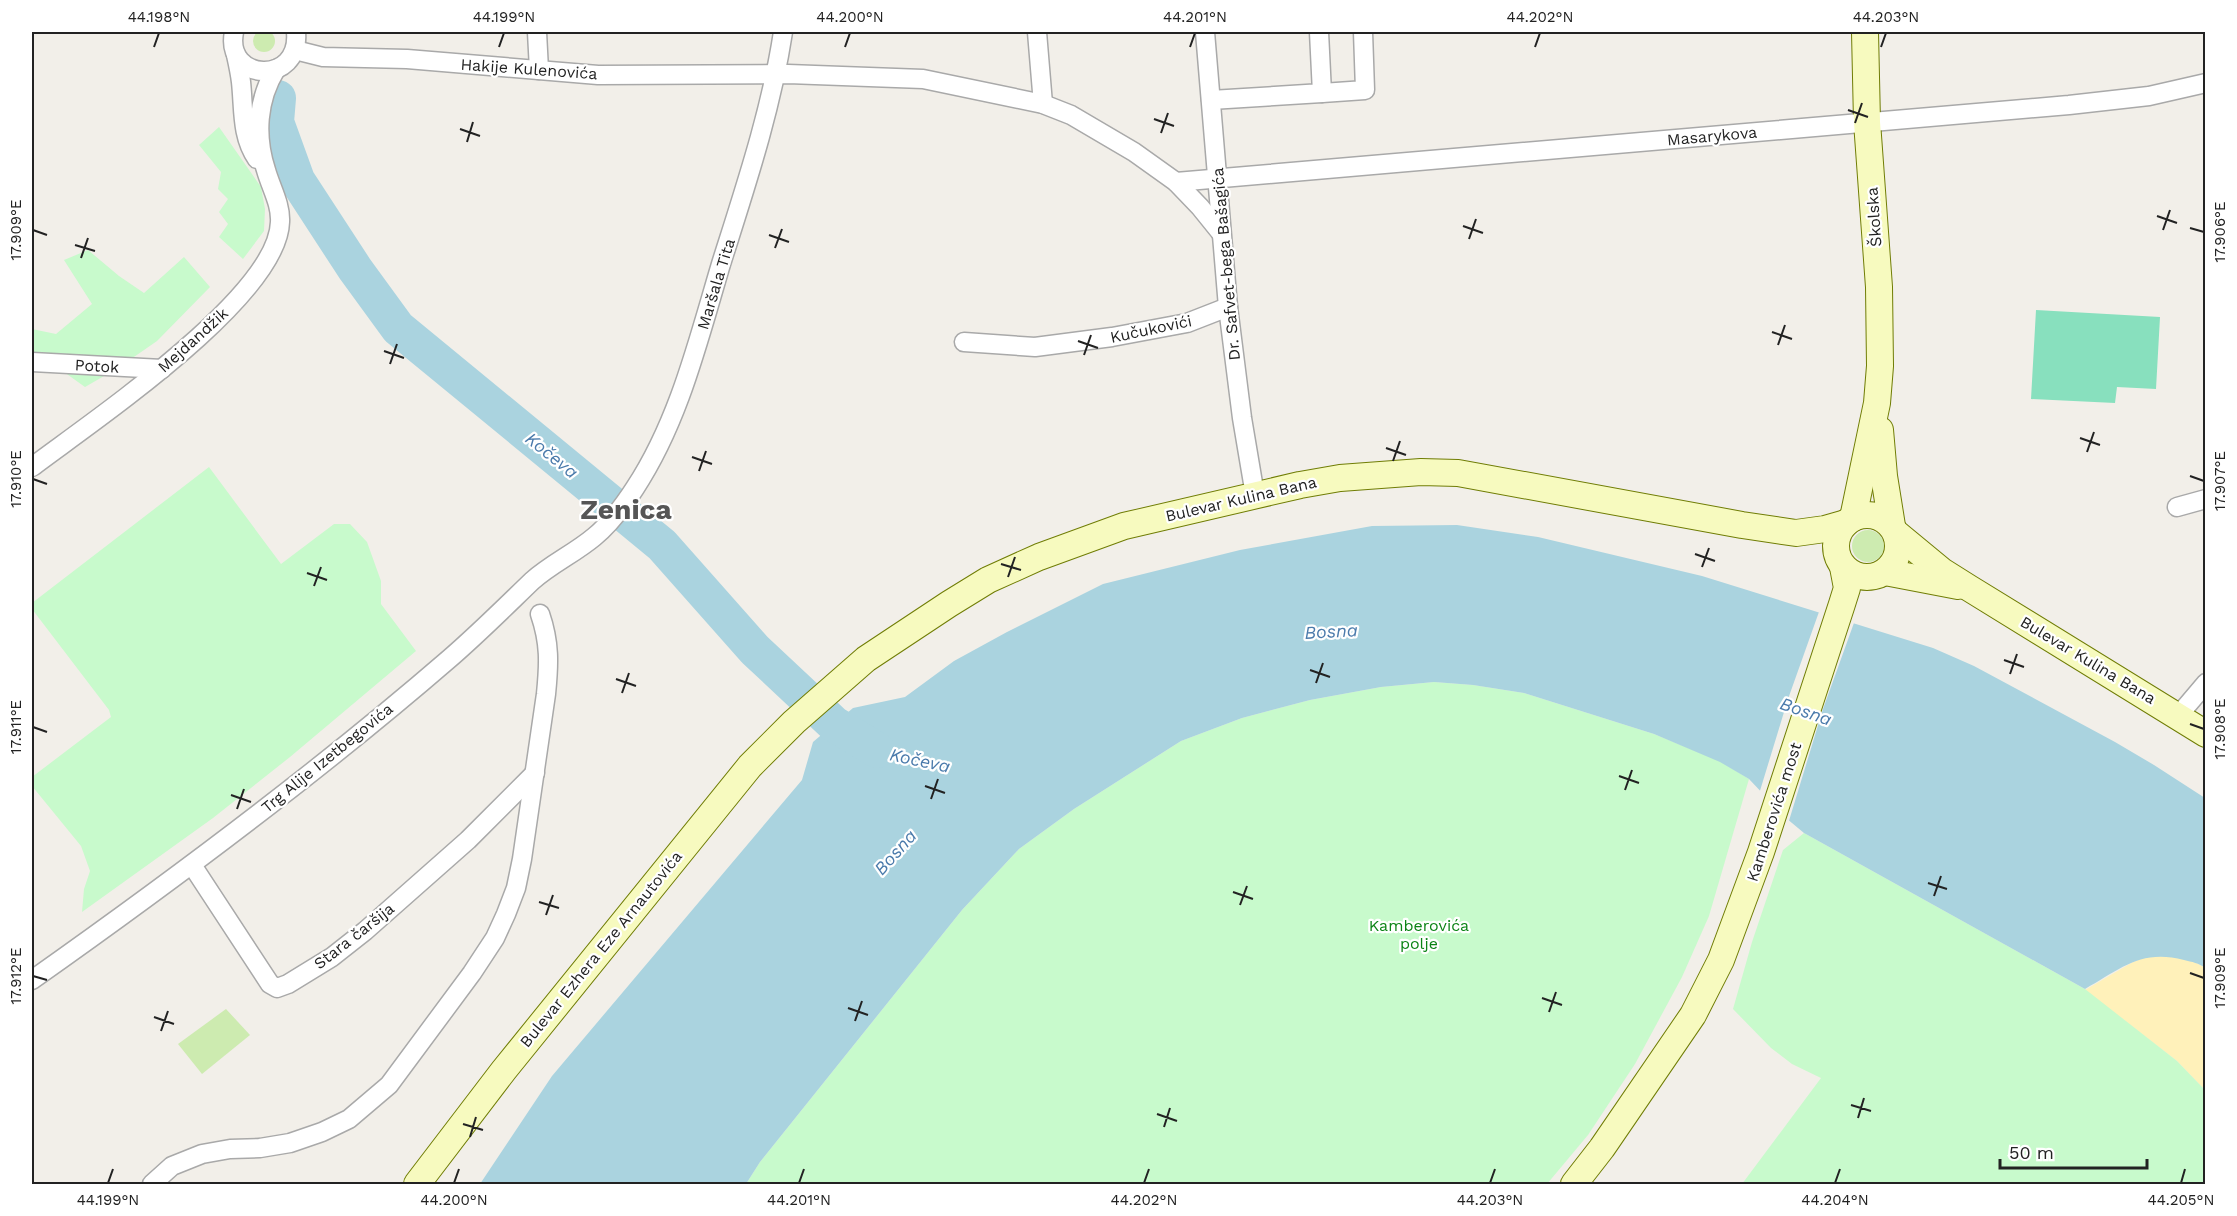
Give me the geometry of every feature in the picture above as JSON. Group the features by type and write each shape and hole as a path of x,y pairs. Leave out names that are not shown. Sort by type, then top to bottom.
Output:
{"street":[{"path":"234,32 233,47 242,83 243,119 247,138 253,153 266,170"},
{"path":"537,32 539,70"},
{"name":"Maršala Tita","path":"610,520 635,488 663,437 679,401 744,190 770,74 783,32"},
{"path":"1037,32 1043,104"},
{"name":"Dr. Safvet-bega Bašagića","path":"1205,32 1228,307 1255,495"},
{"path":"1319,32 1323,93"},
{"path":"1211,100 1365,90 1363,32"},
{"name":"Školska","path":"1849,520 1877,403 1880,366 1879,287 1868,122 1865,32"},
{"path":"236,55 250,68 268,72 285,64 295,40"},
{"name":"Hakije Kulenovića","path":"295,40 323,57 407,59 598,75 770,74 923,79 1043,104 1071,116 1134,152 1176,182 1221,233"},
{"path":"266,170 260,139 259,118 264,94 276,69"},
{"name":"Masarykova","path":"1176,182 2138,97 2205,83"},
{"name":"Mejdandžik","path":"32,466 162,369 205,333 231,306 273,251 279,237 279,205 266,170"},
{"name":"Kučukovići","path":"964,342 1035,347 1112,337 1186,323 1228,307"},
{"name":"Potok","path":"32,362 162,369"},
{"name":"Školska","path":"1877,403 1884,476 1894,530"},
{"name":"Bulevar Kulina Bana","path":"794,722 866,659 988,580 1039,556 1124,526 1255,495 1340,478 1421,472 1458,473 1796,533 1826,529 1849,520"},
{"path":"2177,507 2205,499"},
{"path":"1870,514 1886,520 1894,530 1899,540 1898,555 1891,567 1858,568 1837,538 1849,520 1870,514"},
{"name":"Trg Alije Izetbegovića","path":"32,980 192,865 357,735 451,657 542,572 595,537 610,520"},
{"name":"Bulevar Kulina Bana","path":"1742,525 1858,568 1897,573 1969,588"},
{"name":"Bulevar Kulina Bana","path":"1894,530 1942,571 2205,734"},
{"name":"Kamberovića most","path":"1574,1184 1602,1148 1693,1015 1721,960 1737,921 1843,600 1858,568"},
{"path":"152,1185 172,1166 202,1154 290,1143 322,1132 349,1119 389,1085 472,973 499,930 516,888 549,668 548,642 540,614"},
{"path":"2178,716 2205,682"},
{"name":"Bulevar Ezhera Eze Arnautovića","path":"417,1185 504,1070 694,833 750,766 794,722"},
{"name":"Stara čaršija","path":"192,865 270,984 277,988 288,984 332,957 365,931 468,840 535,773"}],"green space":[{"path":"264,30 272,33 275,41 272,49 264,52 256,49 253,41 256,33"},
{"path":"219,127 261,187 265,209 264,231 243,259 219,237 228,224 219,212 228,199 218,189 221,172 199,145"},
{"path":"88,250 144,293 184,257 210,287 157,341 85,387 57,367 32,362 32,329 56,334 92,304 64,260"},
{"path":"2036,310 2160,317 2156,389 2117,387 2115,403 2031,399"},
{"path":"209,467 281,564 334,524 350,524 367,542 381,581 381,604 416,651 290,757 213,818 82,912 84,889 90,871 81,846 32,786 32,777 111,717 109,710 32,609 32,603"},
{"path":"1868,530 1879,535 1884,546 1879,557 1868,562 1857,557 1852,546 1857,535"},
{"name":"Kamberovića polje","path":"1434,682 1524,693 1654,734 1720,761 1749,779 1709,916 1682,977 1635,1064 1588,1135 1547,1184 746,1184 760,1162 962,910 1019,849 1074,809 1181,741 1242,718 1310,700 1381,687"},
{"path":"1804,833 2085,989 2177,1061 2205,1090 2205,1184 1742,1184 1821,1078 1792,1064 1771,1048 1733,1009 1752,942 1783,850"},
{"path":"226,1009 250,1035 202,1074 178,1044"}],"sand":[{"path":"2149,956 2185,959 2205,968 2205,1090 2177,1061 2085,990 2133,962"}],"water":[{"name":"Bosna","path":"1457,525 1538,537 1702,576 1933,648 1974,666 2154,765 2205,798 2205,968 2195,963 2169,957 2143,959 2121,968 2085,989 1804,833 1786,818 1749,779 1720,762 1654,734 1524,693 1434,682 1381,687 1310,700 1242,718 1181,741 1074,809 1019,849 962,910 760,1162 746,1184 480,1184 552,1076 802,780 813,742 853,708 905,697 954,661 1103,584 1240,550 1372,526"}],"pier":[{"path":"1820,609 1855,620 1823,709 1788,824 1759,794 1788,699"}],"waterway":[{"name":"Kočeva","path":"278,98 276,122 297,180 355,269 398,328 662,545 755,650 834,724 877,750"}],"district":[{"name":"Zenica","path":"626,509"}]}
